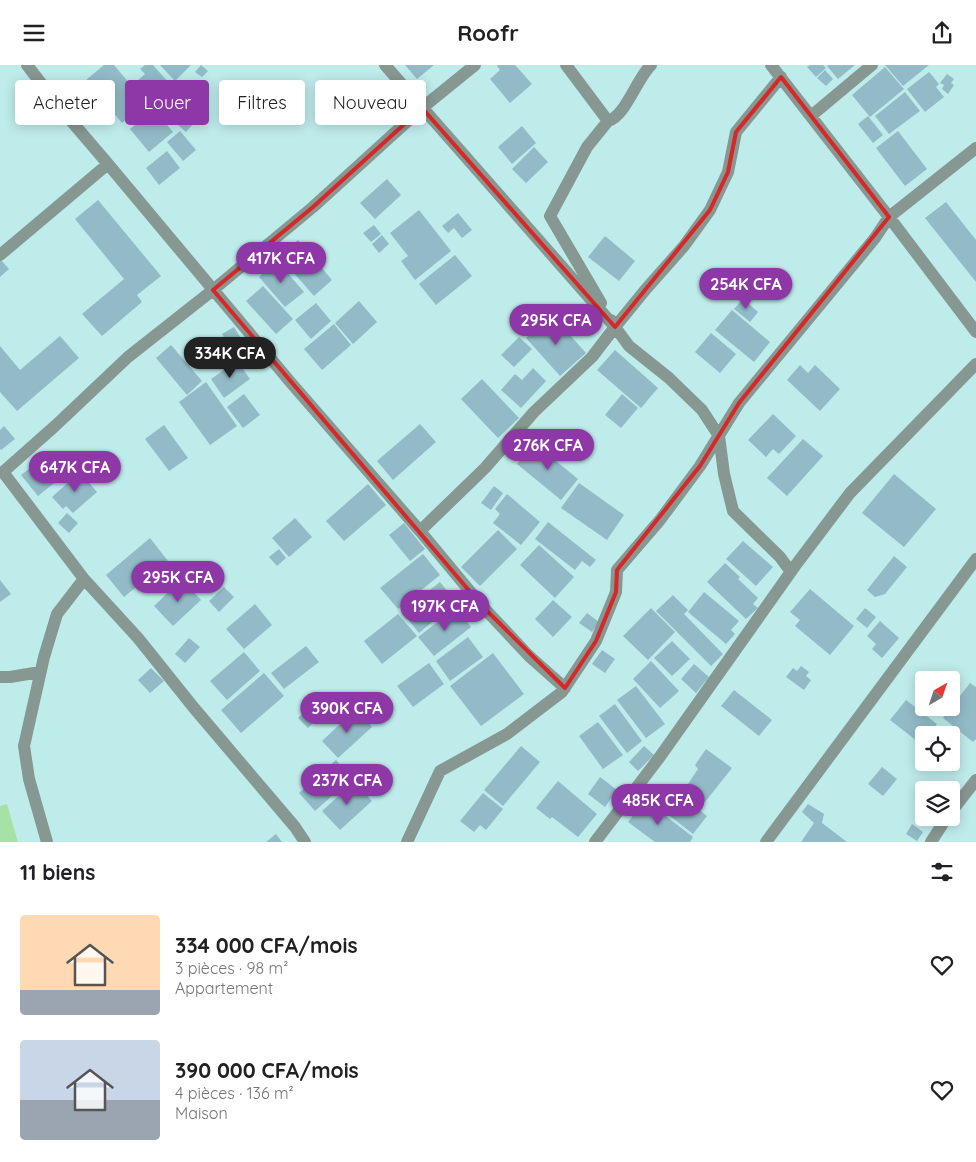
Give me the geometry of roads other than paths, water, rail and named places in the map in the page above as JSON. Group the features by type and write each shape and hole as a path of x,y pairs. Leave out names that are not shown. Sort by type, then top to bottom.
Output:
{"street":[{"path":"27,65 61,109 292,384 420,531 483,607 529,656 565,688"},
{"path":"385,65 398,80"},
{"path":"426,105 475,65"},
{"path":"566,65 608,121"},
{"path":"651,65 623,108 613,120 608,121 587,147 550,216 615,327 629,347 669,377 702,410 719,435 724,474 733,511 780,557 791,572"},
{"path":"771,65 890,217 976,332"},
{"path":"811,116 872,65"},
{"path":"420,531 485,468 534,412 592,357 646,289 684,246 710,210 728,172 736,132 781,77"},
{"path":"426,113 615,327"},
{"path":"305,842 296,827 194,708 138,639 84,579 2,470 55,427 128,357 313,207 403,125"},
{"path":"408,842 440,771 507,734 565,688 596,641 616,592 617,570 660,519 700,466 739,403 875,238 890,217 976,148"},
{"path":"0,255 108,165"},
{"path":"595,842 659,758 791,572 850,493 976,364"},
{"path":"766,842 976,559"},
{"path":"47,842 29,779 24,746 40,672 57,614 84,579"},
{"path":"0,677 40,672"},
{"path":"960,800 976,780"},
{"path":"931,842 941,826"}]}
